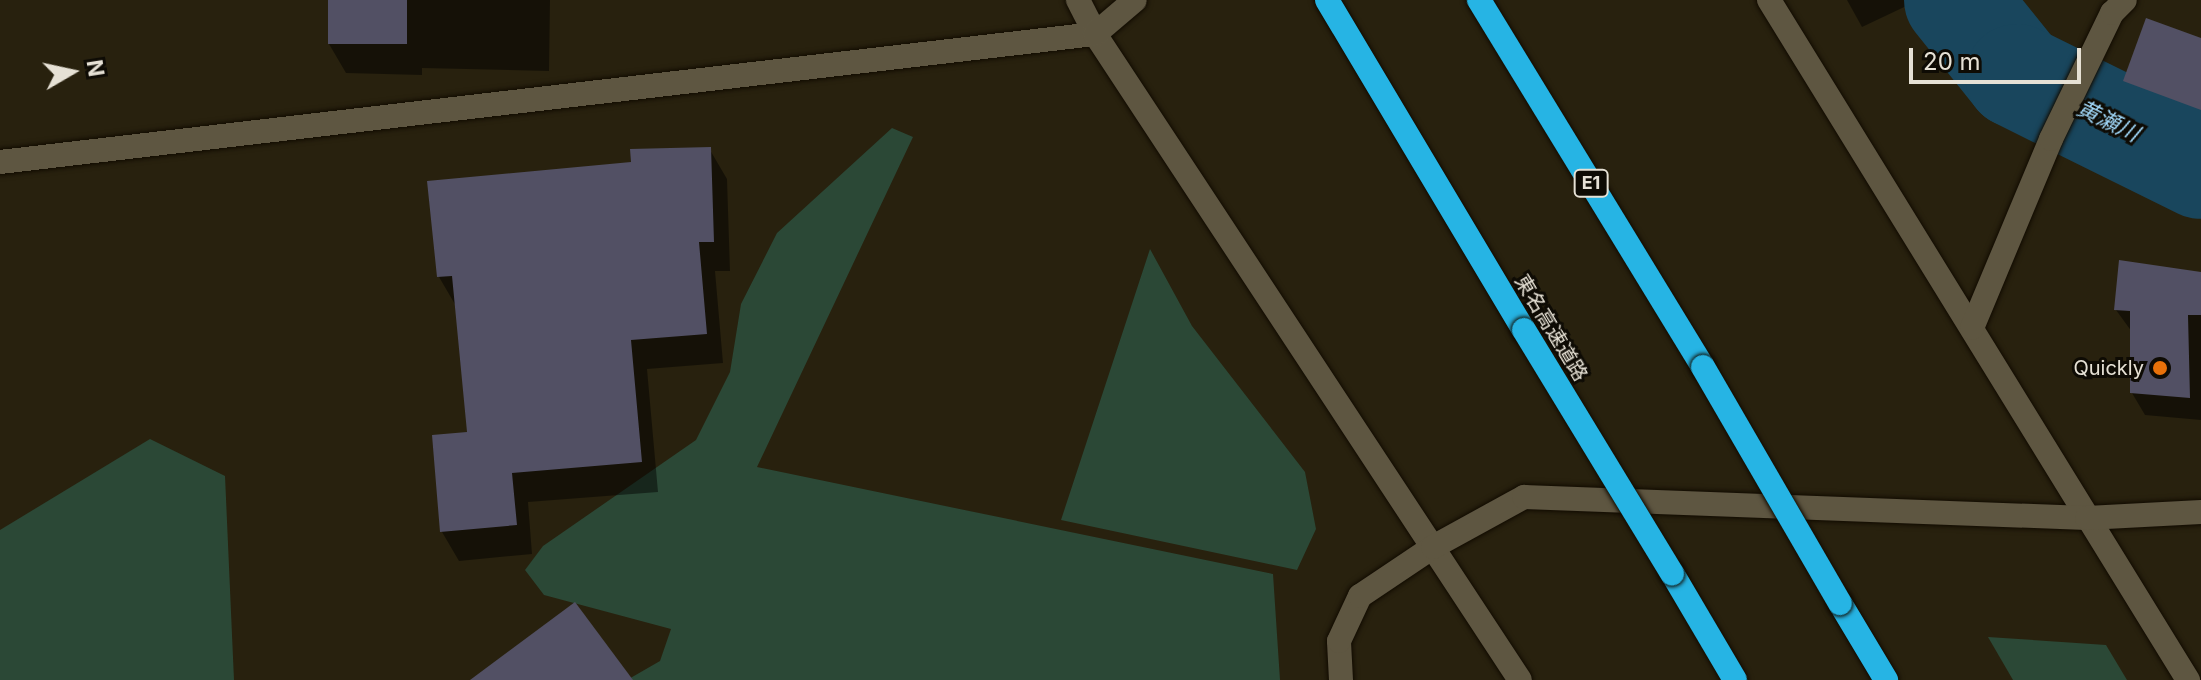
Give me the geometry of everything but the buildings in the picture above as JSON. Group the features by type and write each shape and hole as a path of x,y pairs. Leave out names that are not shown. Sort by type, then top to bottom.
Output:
{"highway":[{"name":"東名高速道路","path":"1327,0 1735,680"},
{"name":"E1","path":"1479,0 1703,367 1886,680"}],"street":[{"path":"1078,0 1095,34 1520,680"},
{"path":"0,162 1095,34 1135,0"},
{"path":"1769,0 2188,680"},
{"path":"1972,328 2051,139 2112,13 2125,0"},
{"path":"1341,680 1339,641 1360,596 1433,547 1524,497 2087,518 2201,512"}],"green space":[{"path":"892,128 913,137 757,467 1273,574 1280,680 627,680 660,661 671,629 544,595 525,570 543,546 696,440 730,372 741,304 777,233"},
{"path":"1150,249 1192,326 1305,472 1316,529 1297,570 1061,520"},
{"path":"150,439 225,476 234,680 0,680 0,530"},
{"path":"1988,637 2106,645 2127,680 2013,680"}],"waterway":[{"name":"黄瀬川","path":"1956,0 2017,76 2201,167"}],"place":[{"name":"Quickly","path":"2160,368"}]}
